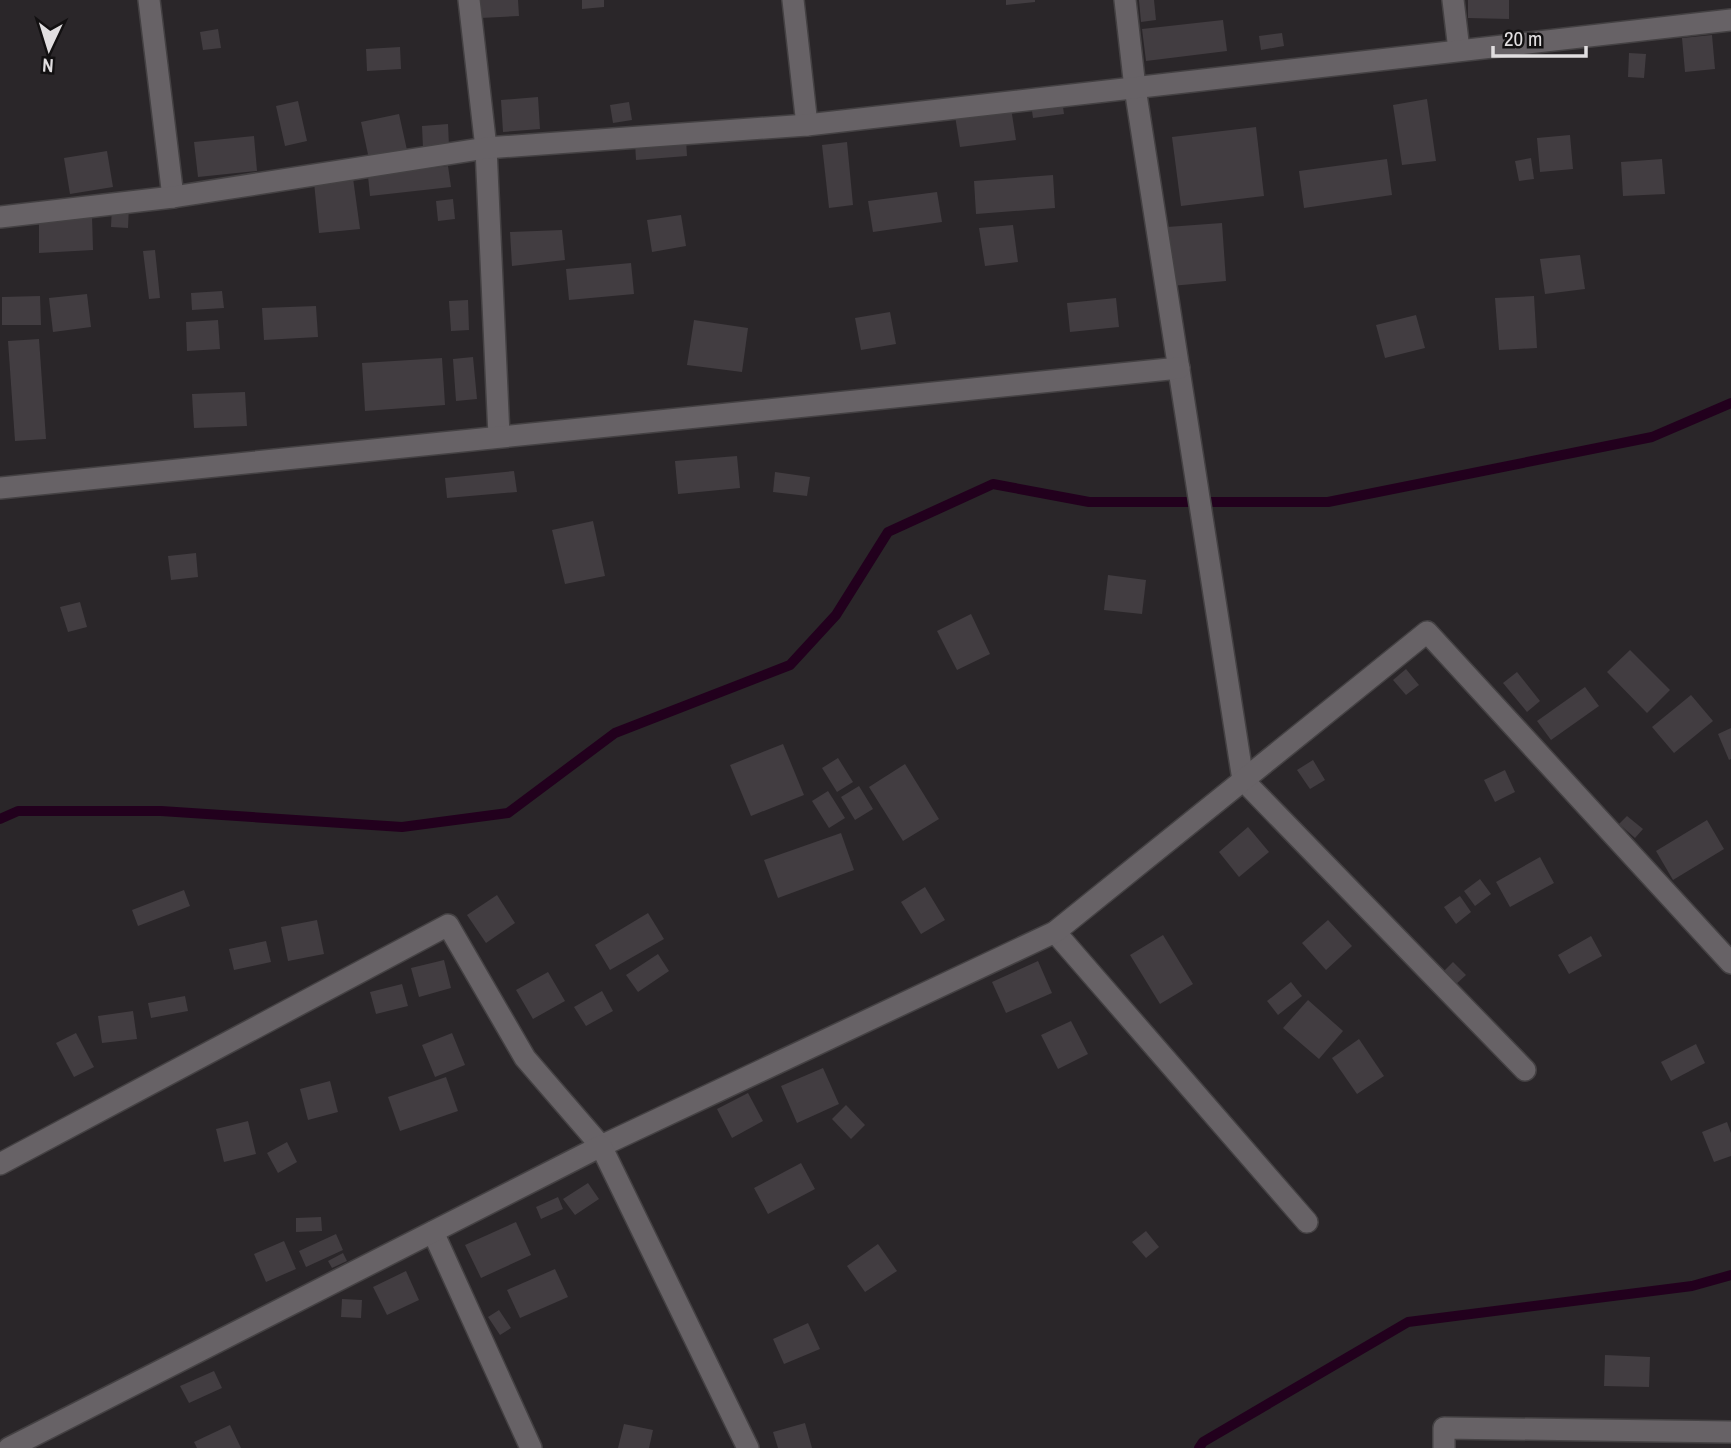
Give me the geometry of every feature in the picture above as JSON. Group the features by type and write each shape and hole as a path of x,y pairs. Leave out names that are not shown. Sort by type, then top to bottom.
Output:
{"street":[{"path":"149,0 173,197"},
{"path":"469,0 486,148 499,436"},
{"path":"793,0 807,125"},
{"path":"1125,0 1135,88 1243,780 1525,1070"},
{"path":"1453,0 1459,50"},
{"path":"0,217 173,197 486,148 807,125 1731,20"},
{"path":"0,488 1179,368"},
{"path":"9,1448 601,1146 1055,932 1427,632 1731,963"},
{"path":"0,1164 448,925 525,1058 601,1146 748,1448"},
{"path":"1055,932 1307,1222"},
{"path":"433,1232 531,1448"},
{"path":"1444,1448 1444,1428 1731,1432"}],"building":[{"path":"480,0 518,0 519,16 481,18"},
{"path":"582,0 604,0 604,7 582,9"},
{"path":"1006,0 1035,0 1035,2 1006,5"},
{"path":"1139,0 1154,0 1156,20 1141,22"},
{"path":"1468,0 1509,0 1509,19 1468,18"},
{"path":"1223,20 1227,51 1146,61 1142,29"},
{"path":"218,29 221,48 203,50 200,32"},
{"path":"1282,33 1284,46 1261,50 1259,36"},
{"path":"1712,35 1715,69 1685,72 1682,38"},
{"path":"400,47 401,69 367,71 366,49"},
{"path":"1629,53 1646,54 1644,78 1628,77"},
{"path":"538,97 540,129 503,132 501,100"},
{"path":"1427,99 1436,161 1402,165 1393,105"},
{"path":"1062,100 1064,114 1033,118 1031,104"},
{"path":"298,101 307,141 285,146 276,106"},
{"path":"629,102 632,120 613,123 610,105"},
{"path":"1011,108 1016,140 960,147 955,116"},
{"path":"399,114 407,150 369,159 361,122"},
{"path":"448,124 449,146 423,148 422,126"},
{"path":"1256,127 1264,196 1181,206 1172,137"},
{"path":"1570,135 1573,169 1540,172 1537,138"},
{"path":"254,136 257,171 198,177 194,142"},
{"path":"686,139 687,156 636,160 635,143"},
{"path":"847,142 853,205 829,208 822,145"},
{"path":"107,151 113,187 70,194 64,158"},
{"path":"1531,158 1534,179 1519,181 1515,161"},
{"path":"1387,159 1392,195 1304,208 1299,171"},
{"path":"1662,159 1665,194 1623,196 1621,162"},
{"path":"448,166 451,187 370,196 368,176"},
{"path":"1053,175 1055,208 976,214 974,181"},
{"path":"353,178 360,229 319,233 314,182"},
{"path":"937,192 942,222 873,232 868,201"},
{"path":"453,199 455,219 438,221 436,201"},
{"path":"112,205 129,206 128,228 111,227"},
{"path":"681,215 686,246 652,252 647,220"},
{"path":"92,216 93,250 39,253 39,220"},
{"path":"1222,223 1226,281 1171,286 1167,227"},
{"path":"1013,225 1018,262 985,266 979,228"},
{"path":"562,230 565,260 512,266 510,232"},
{"path":"155,250 160,298 149,299 143,251"},
{"path":"1580,255 1585,289 1545,294 1540,259"},
{"path":"631,263 634,294 569,300 566,269"},
{"path":"222,291 224,308 192,310 191,293"},
{"path":"87,294 91,327 53,332 49,298"},
{"path":"40,296 41,325 2,325 2,297"},
{"path":"1534,296 1537,348 1499,350 1495,298"},
{"path":"1116,298 1119,327 1070,332 1067,303"},
{"path":"468,300 469,330 451,331 449,301"},
{"path":"316,306 318,337 264,340 262,308"},
{"path":"890,312 896,344 861,350 855,318"},
{"path":"1416,315 1425,348 1385,358 1376,325"},
{"path":"218,320 220,349 187,351 186,322"},
{"path":"694,320 748,328 742,372 687,365"},
{"path":"39,339 46,439 15,441 8,341"},
{"path":"473,357 477,399 456,401 453,359"},
{"path":"442,358 445,405 365,411 362,363"},
{"path":"245,392 247,426 194,428 192,394"},
{"path":"737,456 740,488 678,494 675,461"},
{"path":"514,471 517,492 447,498 445,478"},
{"path":"775,472 810,477 807,496 773,492"},
{"path":"593,521 605,576 565,584 552,530"},
{"path":"196,553 198,577 171,580 168,556"},
{"path":"1108,575 1146,580 1142,614 1104,610"},
{"path":"80,602 87,627 68,632 60,607"},
{"path":"971,614 990,654 957,670 937,631"},
{"path":"1630,650 1670,690 1647,713 1607,672"},
{"path":"1406,669 1419,685 1406,695 1393,680"},
{"path":"1517,672 1540,701 1527,712 1503,683"},
{"path":"1585,687 1599,706 1551,740 1537,721"},
{"path":"1691,695 1713,721 1674,753 1652,727"},
{"path":"1731,728 1731,759 1729,760 1718,734"},
{"path":"783,744 804,795 751,816 730,765"},
{"path":"838,758 853,782 837,792 822,768"},
{"path":"1313,760 1325,780 1310,789 1297,770"},
{"path":"905,764 939,819 903,841 869,787"},
{"path":"1505,770 1515,792 1495,802 1484,780"},
{"path":"859,786 873,809 855,820 841,797"},
{"path":"828,791 845,818 829,828 812,801"},
{"path":"1627,816 1643,829 1635,838 1619,824"},
{"path":"1707,820 1724,849 1673,880 1656,851"},
{"path":"1248,827 1269,852 1239,877 1219,852"},
{"path":"841,833 854,870 778,898 764,860"},
{"path":"1540,857 1554,883 1510,907 1496,882"},
{"path":"1480,879 1491,894 1475,906 1464,891"},
{"path":"925,887 945,920 921,934 901,902"},
{"path":"184,890 190,906 138,926 132,910"},
{"path":"497,895 515,923 486,943 467,915"},
{"path":"1460,896 1471,912 1456,924 1444,907"},
{"path":"648,913 664,939 610,970 595,945"},
{"path":"317,920 324,954 288,961 281,927"},
{"path":"1328,920 1352,946 1326,970 1302,943"},
{"path":"1163,935 1193,984 1160,1004 1130,955"},
{"path":"1591,936 1602,956 1569,974 1558,955"},
{"path":"266,941 271,962 234,970 229,949"},
{"path":"658,954 669,971 638,992 626,975"},
{"path":"444,960 451,988 419,997 411,968"},
{"path":"1038,961 1052,993 1006,1013 992,982"},
{"path":"1453,962 1466,975 1452,988 1440,975"},
{"path":"548,972 565,1001 533,1019 516,990"},
{"path":"1291,982 1302,996 1278,1015 1267,1001"},
{"path":"402,984 408,1006 376,1014 370,992"},
{"path":"602,991 613,1011 586,1026 574,1007"},
{"path":"185,996 188,1011 151,1018 148,1003"},
{"path":"1308,1000 1343,1031 1319,1059 1283,1028"},
{"path":"133,1011 137,1039 102,1043 98,1016"},
{"path":"1071,1021 1088,1054 1058,1069 1041,1035"},
{"path":"76,1033 94,1067 74,1077 56,1043"},
{"path":"452,1033 465,1065 435,1077 422,1045"},
{"path":"1359,1039 1384,1076 1357,1094 1332,1058"},
{"path":"1696,1044 1705,1063 1671,1081 1661,1062"},
{"path":"823,1068 839,1104 797,1123 781,1086"},
{"path":"446,1077 458,1111 400,1131 388,1097"},
{"path":"330,1081 338,1112 308,1120 300,1089"},
{"path":"748,1093 763,1121 732,1138 717,1109"},
{"path":"846,1105 865,1125 851,1139 832,1119"},
{"path":"248,1121 256,1154 224,1162 216,1129"},
{"path":"1727,1122 1731,1133 1731,1156 1714,1162 1702,1132"},
{"path":"287,1142 297,1162 278,1173 267,1153"},
{"path":"801,1163 815,1189 768,1214 754,1188"},
{"path":"588,1183 599,1199 575,1215 563,1199"},
{"path":"558,1197 563,1209 541,1219 536,1207"},
{"path":"321,1217 322,1231 296,1232 296,1218"},
{"path":"516,1222 531,1255 481,1278 465,1245"},
{"path":"1146,1231 1159,1247 1146,1258 1132,1242"},
{"path":"336,1234 343,1250 306,1267 299,1251"},
{"path":"284,1241 296,1269 266,1282 254,1254"},
{"path":"878,1244 897,1271 865,1292 847,1266"},
{"path":"343,1253 347,1261 332,1268 328,1261"},
{"path":"555,1269 568,1297 520,1318 507,1290"},
{"path":"406,1271 419,1300 387,1315 373,1287"},
{"path":"342,1299 362,1300 361,1318 341,1317"},
{"path":"499,1310 511,1328 500,1335 488,1317"},
{"path":"808,1323 820,1349 784,1364 773,1339"},
{"path":"1605,1355 1650,1357 1649,1387 1604,1386"},
{"path":"214,1371 222,1388 189,1403 180,1386"},
{"path":"805,1423 812,1448 778,1448 773,1432"},
{"path":"624,1424 653,1430 649,1448 618,1448"},
{"path":"230,1425 241,1448 197,1448 194,1442"}],"waterway":[{"path":"0,819 18,811 161,811 402,827 508,813 615,733 790,665 836,615 888,532 993,484 1089,502 1328,502 1652,437 1731,403"},
{"path":"1199,1448 1203,1442 1408,1322 1692,1286 1731,1275"}]}
